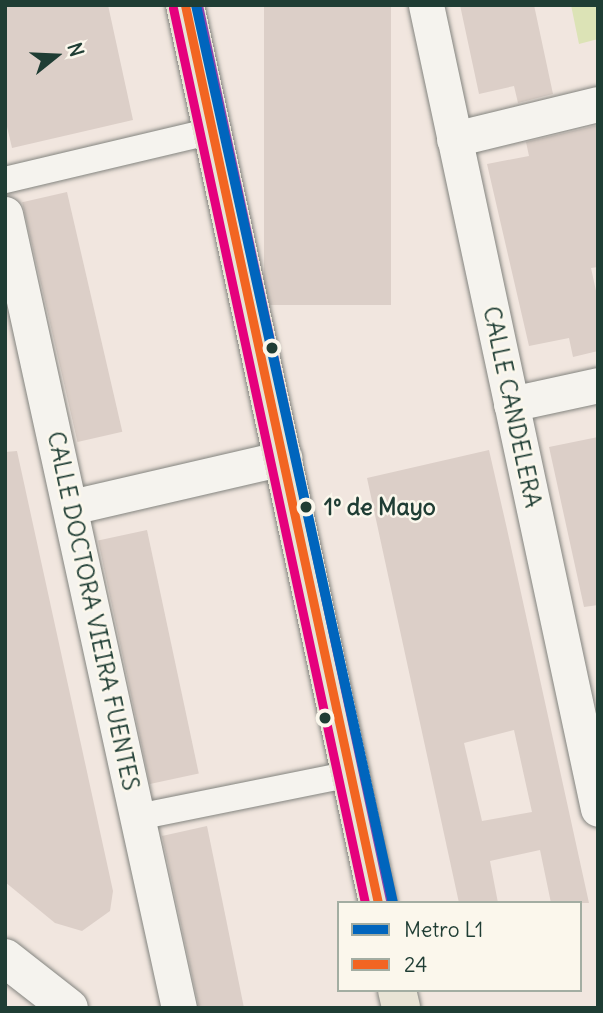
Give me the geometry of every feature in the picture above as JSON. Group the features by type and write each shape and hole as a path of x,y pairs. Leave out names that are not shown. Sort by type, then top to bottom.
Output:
{"main road":[{"path":"185,5 379,901"}],"street":[{"name":"CALLE CANDELERA","path":"426,5 511,404 584,674 598,809"},
{"path":"454,139 598,104"},
{"path":"5,180 212,131"},
{"name":"CALLE DOCTORA VIEIRA FUENTES","path":"5,214 18,326 71,507 179,1008"},
{"path":"511,404 598,385"},
{"path":"71,507 284,457"},
{"path":"138,817 351,774"},
{"path":"5,958 69,1008"}],"green space":[{"path":"571,5 598,5 598,39 579,44"}],"building":[{"path":"5,5 108,5 133,120 12,148 5,118"},
{"path":"264,5 391,5 391,305 264,305"},
{"path":"460,5 534,5 553,94 518,103 514,86 479,94"},
{"path":"598,125 598,267 591,268 598,300 598,351 573,357 569,338 529,346 487,164 529,156 526,142"},
{"path":"67,192 122,432 78,442 22,202"},
{"path":"598,437 598,605 584,607 549,447"},
{"path":"489,450 589,903 551,901 540,850 490,861 498,901 459,901 367,478","holes":["514,730 532,812 482,821 464,743"]},
{"path":"17,451 113,891 110,911 82,931 55,923 5,882 5,452"},
{"path":"147,530 199,774 150,784 98,540"},
{"path":"207,826 244,1008 199,1008 162,836"}],"metro line":[{"name":"L1","path":"196,5 393,901"}],"transit line":[{"name":"24","path":"185,5 378,901"},
{"path":"198,5 390,900"},
{"path":"173,8 365,901"}],"place":[{"name":"1º de Mayo","path":"306,507"}]}
